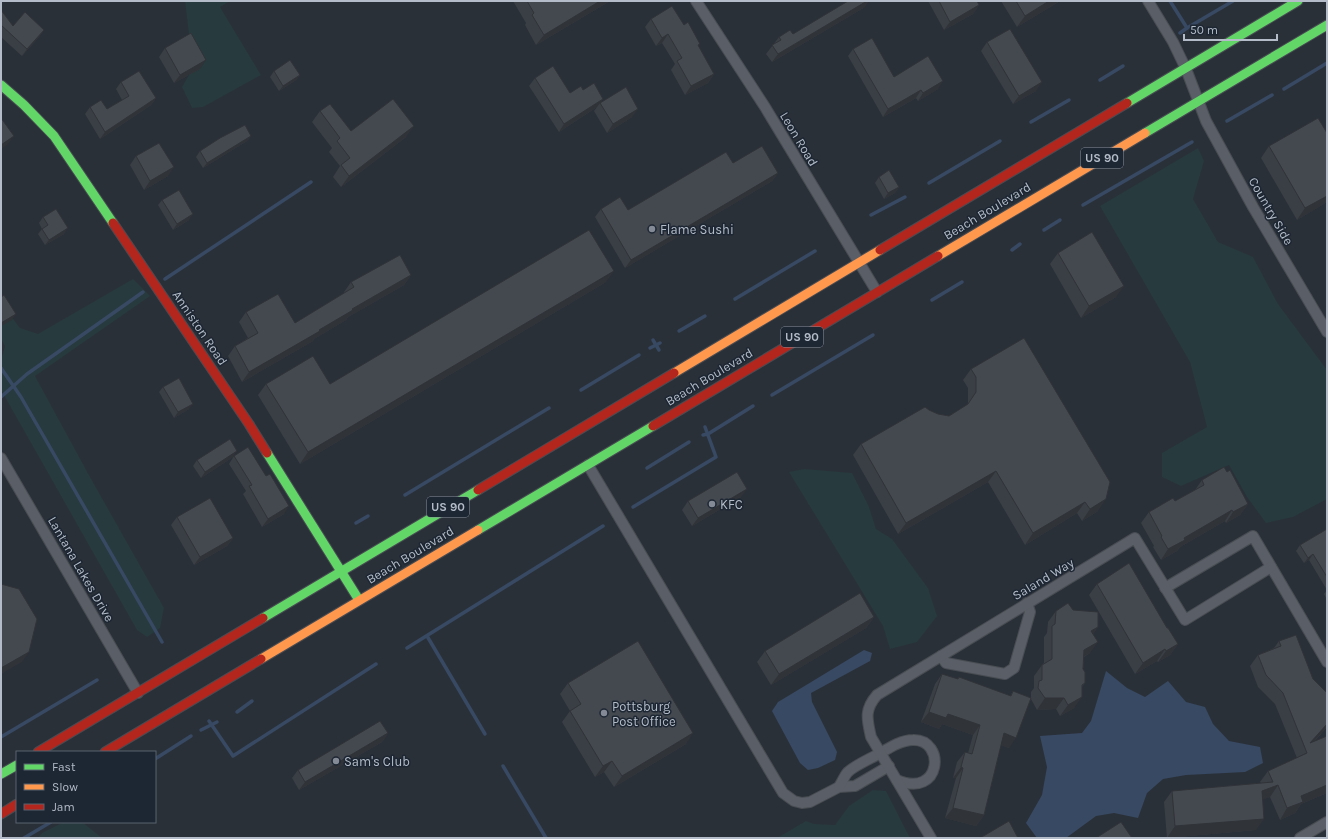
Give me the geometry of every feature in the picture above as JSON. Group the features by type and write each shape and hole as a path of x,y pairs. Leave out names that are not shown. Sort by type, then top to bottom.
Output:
{"main road":[{"name":"US 90","path":"40,751 1298,1"},
{"name":"Beach Boulevard","path":"107,751 1327,25"},
{"name":"Anniston Road","path":"1,86 24,105 54,136 249,424 359,600"},
{"path":"1,774 16,766"},
{"path":"1,814 16,805"}],"street":[{"name":"Leon Road","path":"696,1 765,107 858,263 877,292"},
{"name":"Country Side","path":"1148,1 1173,42 1186,69 1206,121 1249,200 1327,332"},
{"name":"Lantana Lakes Drive","path":"1,458 138,693"},
{"path":"588,465 784,793 794,801 802,803 810,802 839,787 855,786 889,766"},
{"path":"1165,588 1252,536 1327,662"},
{"name":"Saland Way","path":"931,838 871,737 868,712 870,703 877,695 1135,538 1185,620 1271,568"},
{"path":"941,656 946,663 1004,674 1014,668 1030,612 1027,603"},
{"path":"839,787 848,772 898,744 913,740 921,741 927,745 935,758 935,766 927,779 920,783 912,784 897,780"},
{"path":"1300,838 1327,822"}],"green space":[{"path":"185,1 230,1 220,7 261,75 203,107 192,108 182,87 193,68"},
{"path":"1198,148 1204,161 1193,199 1218,242 1253,257 1278,304 1327,370 1327,499 1293,517 1266,523 1247,497 1229,465 1181,486 1162,477 1162,453 1207,427 1190,362 1100,206"},
{"path":"133,279 150,296 35,376 164,608 160,628 147,637 137,630 1,390 1,360 5,346 1,339 1,303 20,328 38,334"},
{"path":"804,469 852,473 869,507 876,529 892,539 928,588 937,616 917,642 890,649 883,626 789,472"},
{"path":"873,790 886,791 910,838 777,838 806,821 814,824 835,825 849,806"},
{"path":"62,823 83,823 102,838 38,838 42,833"}],"water":[{"path":"864,650 872,653 870,661 811,693 812,702 837,752 835,760 818,768 808,770 800,763 772,711 778,702"},
{"path":"1106,671 1127,688 1145,697 1168,681 1186,702 1205,707 1213,724 1229,741 1260,747 1263,763 1245,772 1186,775 1163,779 1147,793 1138,818 1114,813 1096,816 1066,838 1037,838 1026,823 1042,795 1047,767 1040,736 1082,733 1091,721"}],"building":[{"path":"527,1 600,1 544,35 532,15 534,13"},
{"path":"848,1 867,1 778,54 772,45 781,40 779,37 790,30 793,34"},
{"path":"939,1 977,1 979,5 950,22"},
{"path":"1016,1 1049,1 1025,16"},
{"path":"672,6 684,25 688,22 700,44 698,45 714,74 691,86 677,61 682,58 668,34 662,38 651,19"},
{"path":"1,10 13,26 25,12 44,30 27,49 1,25"},
{"path":"1010,29 1042,82 1019,96 987,42"},
{"path":"191,33 206,60 180,75 165,48"},
{"path":"872,38 894,77 928,56 943,81 923,93 921,90 888,109 853,49"},
{"path":"290,60 300,75 283,86 274,71"},
{"path":"553,66 570,93 581,86 583,90 594,83 603,99 564,124 535,78"},
{"path":"139,71 156,98 105,132 90,107 101,100 107,109 129,96 121,82"},
{"path":"626,87 638,109 613,124 600,103"},
{"path":"393,99 414,126 349,176 341,165 350,158 337,141 340,138 320,111 330,104 351,131"},
{"path":"1,118 14,136 1,145"},
{"path":"1318,118 1327,133 1327,196 1305,208 1269,146"},
{"path":"245,125 251,136 207,163 200,151 220,138"},
{"path":"159,143 174,167 150,181 136,156"},
{"path":"762,146 778,173 631,260 601,209 620,197 628,210 726,152 733,163"},
{"path":"889,170 899,187 888,193 879,177"},
{"path":"179,190 193,214 177,224 162,200"},
{"path":"56,209 68,228 49,240 42,229 48,225 43,217"},
{"path":"589,230 614,271 308,452 266,384 313,356 330,384"},
{"path":"1092,232 1124,286 1089,306 1058,253"},
{"path":"400,255 411,275 352,309 353,310 319,330 320,331 249,372 235,346 258,333 246,312 278,294 295,323 354,287 351,282"},
{"path":"4,295 16,314 1,323 1,297"},
{"path":"1024,338 1110,482 1106,499 1090,509 1085,502 1033,533 996,471 906,523 861,444 925,407 938,414 949,416 968,404 976,392 976,377 971,369"},
{"path":"179,378 193,404 178,412 163,387"},
{"path":"230,439 237,451 205,472 197,460"},
{"path":"248,447 266,476 270,474 289,506 268,519 249,486 252,485 234,456"},
{"path":"1224,467 1227,472 1230,470 1248,504 1233,512 1232,510 1168,549 1149,512 1173,498 1175,501 1204,485 1202,480"},
{"name":"KFC","path":"737,472 747,489 698,518 688,501"},
{"path":"210,498 233,538 200,557 177,517"},
{"path":"1327,529 1327,577 1313,554 1308,558 1300,545"},
{"path":"1129,563 1178,644 1166,651 1165,649 1143,663 1097,584"},
{"path":"1,584 19,589 37,619 29,652 1,668"},
{"path":"860,593 874,617 779,674 765,651"},
{"path":"1068,603 1073,610 1098,612 1098,627 1091,631 1098,642 1084,650 1083,669 1085,672 1085,683 1082,685 1082,697 1068,705 1064,698 1045,698 1038,688 1039,681 1042,680 1042,665 1052,659 1052,626 1055,624 1056,611"},
{"path":"1296,635 1313,679 1327,693 1327,724 1310,743 1327,736 1327,785 1301,796 1303,802 1287,808 1278,785 1262,791 1264,819 1175,826 1172,791 1273,782 1268,771 1307,753 1283,693 1266,675 1258,655 1281,646 1279,641"},
{"path":"638,641 693,733 622,776 612,761 603,766 570,711 581,704 568,683"},
{"path":"942,674 958,679 959,677 1011,696 1013,691 1031,698 1016,738 1004,733 984,815 953,808 963,768 961,767 965,752 972,754 980,725 948,714 946,718 929,712"},
{"name":"Sam's Club","path":"380,721 388,733 305,782 298,770"},
{"path":"1009,821 1018,838 980,838"},
{"path":"1121,822 1132,838 1096,838"}],"waterway":[{"path":"1170,1 1187,28"},
{"path":"1180,33 1233,1"},
{"path":"1284,89 1327,63"},
{"path":"1100,80 1123,66"},
{"path":"1227,121 1272,95"},
{"path":"1031,122 1069,100"},
{"path":"929,183 1000,141"},
{"path":"1083,205 1192,142"},
{"path":"165,279 311,182"},
{"path":"871,215 905,197"},
{"path":"1044,230 1060,220"},
{"path":"1012,250 1020,244"},
{"path":"735,299 815,251"},
{"path":"932,300 962,282"},
{"path":"1,397 27,374 143,292"},
{"path":"679,331 705,316"},
{"path":"772,395 873,335"},
{"path":"653,340 659,350"},
{"path":"650,348 660,343"},
{"path":"581,390 639,355"},
{"path":"1,368 21,397 162,642"},
{"path":"703,435 708,434 753,406"},
{"path":"405,495 549,408"},
{"path":"633,507 716,457 705,427"},
{"path":"647,468 689,442"},
{"path":"356,523 368,516"},
{"path":"407,648 603,526"},
{"path":"427,636 485,734"},
{"path":"209,721 233,756 376,664"},
{"path":"1,737 97,680"},
{"path":"237,712 252,701"},
{"path":"201,730 217,722"},
{"path":"156,758 191,736"},
{"path":"503,766 546,838"},
{"path":"24,838 49,823"}],"traffic: fast":[{"path":"1127,103 1298,1"},
{"path":"1145,133 1327,25"},
{"path":"1,85 24,105 54,136 113,223"},
{"path":"478,530 653,426"},
{"path":"267,453 359,600"},
{"path":"263,618 478,490"},
{"path":"1,774 16,766"}],"traffic: slow":[{"path":"938,256 1145,133"},
{"path":"674,373 880,250"},
{"path":"261,659 478,530"}],"traffic: jam":[{"path":"880,250 1127,103"},
{"path":"113,223 267,453"},
{"path":"653,426 938,256"},
{"path":"478,490 674,373"},
{"path":"40,751 263,618"},
{"path":"107,751 261,659"},
{"path":"1,814 16,805"}],"place":[{"name":"Flame Sushi","path":"652,229"},
{"name":"KFC","path":"712,504"},
{"name":"Pottsburg Post Office","path":"604,713"},
{"name":"Sam's Club","path":"336,761"}]}
